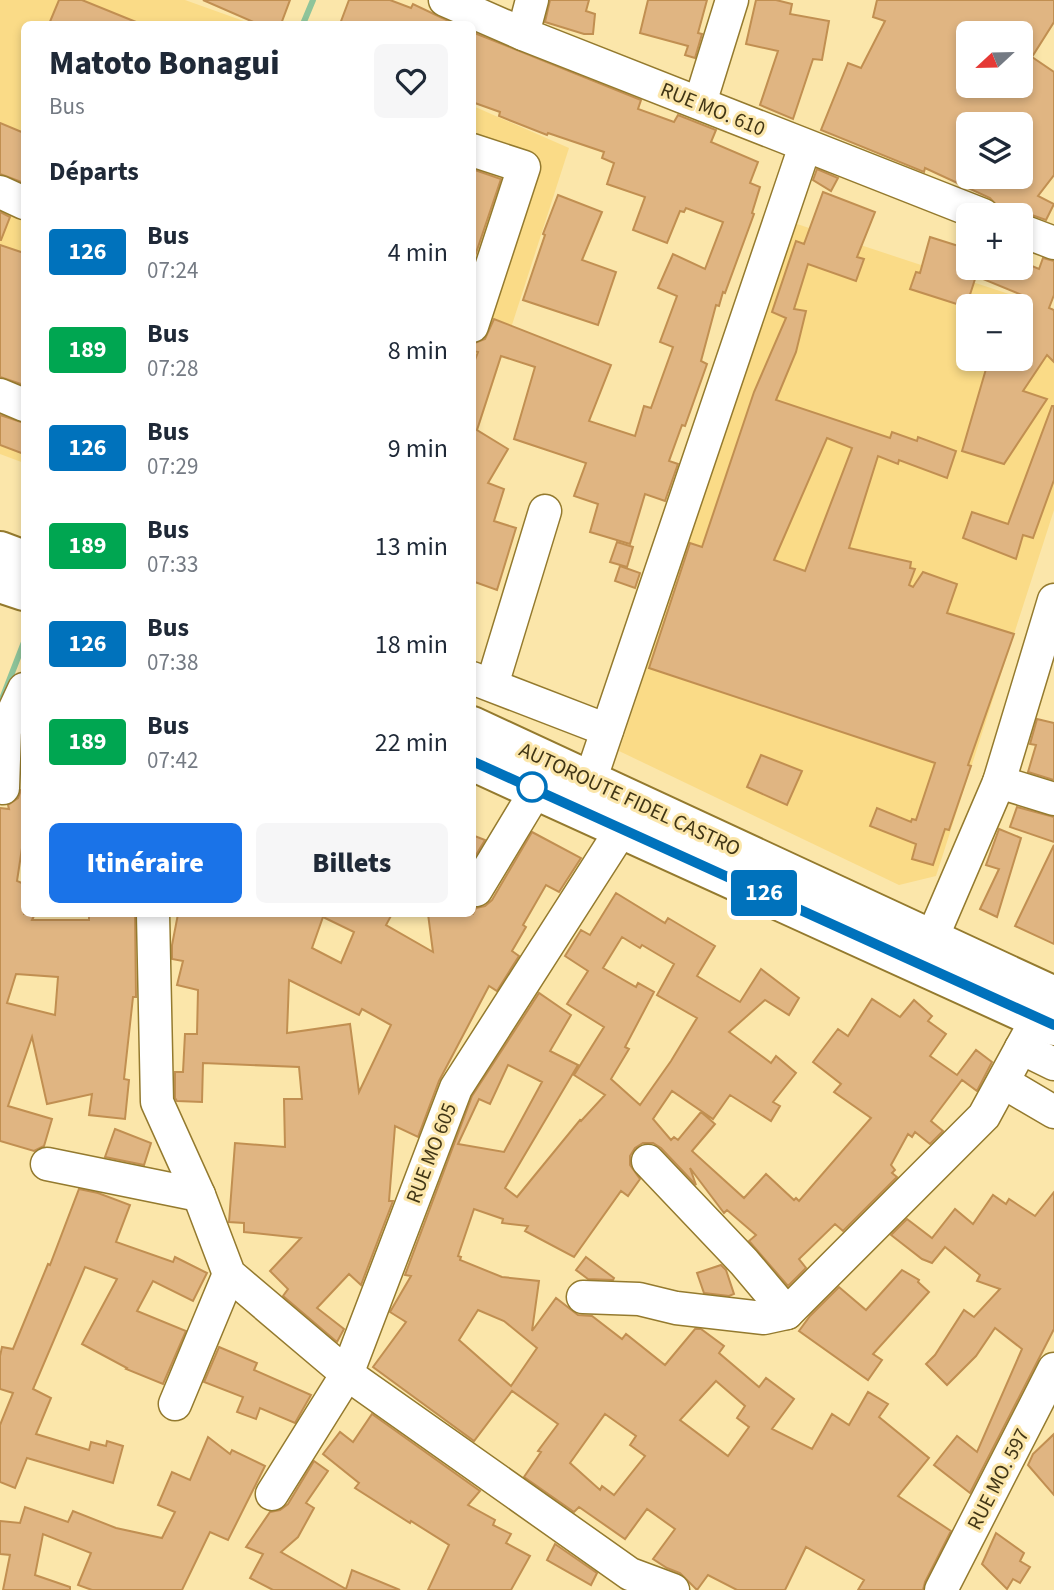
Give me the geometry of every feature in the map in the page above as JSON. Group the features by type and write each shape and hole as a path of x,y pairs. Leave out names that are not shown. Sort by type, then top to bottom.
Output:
{"highway":[{"path":"0,551 21,559"},
{"path":"0,583 21,590"},
{"name":"AUTOROUTE FIDEL CASTRO","path":"476,728 932,938 1042,1022"},
{"name":"AUTOROUTE FIDEL CASTRO","path":"476,763 1042,1022"}],"street":[{"name":"RUE MO. 610","path":"444,0 523,34 956,205"},
{"path":"523,34 532,0"},
{"path":"700,103 732,0"},
{"path":"590,781 805,146"},
{"path":"476,151 524,167 476,314"},
{"path":"0,192 21,202"},
{"path":"1033,235 1054,243"},
{"path":"0,396 21,404"},
{"path":"545,511 482,681 607,730"},
{"path":"932,938 999,782 1049,636 1054,600"},
{"path":"3,788 5,730 21,695"},
{"path":"999,782 1054,799"},
{"path":"476,890 537,789"},
{"name":"RUE MO 605","path":"272,1494 347,1374 456,1088 622,829"},
{"path":"153,917 157,1102 199,1195 229,1274 347,1374 630,1574 673,1590"},
{"path":"1042,1022 1054,1064"},
{"path":"583,1297 639,1299 676,1308 764,1318 787,1313 984,1116 1042,1022"},
{"path":"1003,1082 1054,1112"},
{"path":"648,1161 735,1252 787,1313"},
{"path":"47,1164 199,1195"},
{"path":"176,1404 229,1274"},
{"name":"RUE MO. 597","path":"942,1590 1054,1369"}],"shaded area":[{"path":"0,0 185,0 244,21 21,21 21,462 0,454"},
{"path":"476,107 569,148 476,437"},
{"path":"794,223 956,277 956,280 966,280 1009,294 956,294 956,371 1033,371 1033,302 1054,309 1054,510 936,876 899,885 619,751"}],"building":[{"path":"59,0 82,0 134,21 50,21"},
{"path":"203,0 290,0 282,21 251,21"},
{"path":"349,0 390,0 411,8 413,4 449,21 341,21"},
{"path":"550,0 589,0 586,11 595,14 593,34 584,34 545,22"},
{"path":"648,0 707,0 698,33 702,34 695,58 685,55 688,46 640,33"},
{"path":"756,0 776,0 792,4 790,14 829,21 822,60 813,59 793,119 760,105 778,51 746,44"},
{"path":"877,0 1054,0 1054,22 1033,55 1033,21 956,21 956,98 1033,98 1033,58 1054,72 1054,175 1038,196 1054,204 1046,220 1033,215 1033,203 994,203 970,189 1033,189 1033,112 956,112 956,182 925,168 924,172 821,130 848,63 861,68 885,21 873,17"},
{"path":"476,34 641,100 638,109 674,122 678,115 716,130 711,142 758,162 750,183 760,187 752,213 754,214 725,293 723,292 719,306 716,305 701,361 707,364 685,426 682,425 669,461 678,464 665,501 645,494 630,544 590,532 598,504 574,496 586,463 514,439 535,367 501,356 477,430 508,449 488,483 504,489 494,521 516,528 497,590 476,582 476,342 485,339 494,319 611,365 589,421 635,436 644,406 651,408 673,347 660,342 677,296 658,288 673,254 705,269 723,222 686,208 684,212 680,211 667,243 633,230 645,197 607,184 614,163 602,158 604,152 548,133 547,135 499,116 500,112 476,103"},
{"path":"0,123 21,132 21,182 0,174"},
{"path":"817,169 838,178 831,191 813,180"},
{"path":"476,170 501,179 476,253"},
{"path":"823,192 875,212 857,257 864,259 856,281 808,264 794,309 806,311 796,352 776,400 890,438 892,432 917,441 918,437 956,451 947,478 899,460 898,464 878,456 849,548 911,562 910,568 915,569 909,585 913,587 923,572 957,584 947,613 1014,634 968,765 971,766 949,830 945,829 933,865 912,859 916,844 870,826 877,808 911,822 912,819 916,820 935,763 649,668 690,543 702,547 754,392 786,318 772,312 796,241 804,244","holes":["827,438 852,448 805,571 774,560"]},
{"path":"558,195 602,212 582,260 616,272 598,325 523,300"},
{"path":"0,212 10,217 1,240 0,240"},
{"path":"930,237 956,245 956,280 975,280 970,294 956,294 956,304 910,289 916,272 920,273"},
{"path":"0,245 21,252 21,384 0,377"},
{"path":"1043,258 1054,261 1054,295 1049,308 1054,310 1054,362 1047,355 1023,391 1047,399 1004,464 962,451 985,371 1033,371 1033,294 1020,294 986,280 1033,280 1033,266 1039,269"},
{"path":"1052,406 1054,480 1033,538 1023,535 1016,559 963,538 972,512 1008,524"},
{"path":"0,415 21,422 21,453 0,445"},
{"path":"617,542 633,547 627,567 610,562"},
{"path":"620,566 640,573 635,588 615,581"},
{"path":"1037,719 1054,723 1054,780 1028,772 1036,745 1030,744"},
{"path":"761,755 802,771 787,805 747,787"},
{"path":"21,790 21,855 17,881 21,883 21,917 34,917 32,920 89,920 89,917 135,917 136,997 133,997 124,1079 129,1080 125,1119 89,1115 92,1094 47,1104 32,1037 8,1106 52,1119 44,1146 34,1151 0,1141 0,808 9,809 8,805 18,798","holes":["16,974 58,977 55,1015 7,1003"]},
{"path":"1017,807 1054,817 1054,842 1010,827"},
{"path":"999,829 1021,838 997,917 980,909 999,869 986,865"},
{"path":"532,832 581,858 559,892 546,885 523,925 526,927 512,951 519,956 497,991 489,986 439,1081 418,1137 395,1126 389,1201 393,1201 361,1285 349,1274 317,1308 344,1329 337,1342 283,1296 288,1289 270,1271 301,1238 244,1232 244,1223 229,1222 235,1143 285,1147 284,1099 302,1099 299,1067 203,1063 202,1102 177,1101 175,1098 175,1072 183,1072 185,1034 197,1034 198,990 177,985 183,961 172,959 177,917 323,917 390,917 386,925 433,952 428,917 476,917 476,908 485,906 492,900","holes":["323,917 354,932 341,963 312,948","289,980 359,1015 362,1009 391,1025 359,1092 350,1024 287,1033"]},
{"path":"476,837 485,840 476,855"},
{"path":"1054,845 1054,944 1015,926"},
{"path":"616,893 665,923 668,918 715,946 697,976 740,1002 761,969 799,998 789,1015 765,1000 729,1032 771,1063 776,1056 796,1073 773,1102 780,1106 771,1121 730,1095 713,1119 672,1091 653,1119 671,1140 674,1137 678,1140 701,1112 715,1124 692,1151 744,1198 766,1174 794,1200 796,1198 799,1201 871,1118 834,1092 841,1084 813,1062 838,1029 848,1036 872,999 900,1017 914,1000 932,1016 928,1021 946,1034 930,1056 957,1075 976,1050 992,1062 977,1091 962,1080 931,1121 943,1131 930,1144 915,1132 912,1137 908,1134 891,1165 895,1170 892,1173 897,1177 843,1231 835,1224 799,1259 806,1268 788,1286 749,1241 756,1235 727,1210 724,1213 690,1168 696,1185 653,1143 643,1143 635,1148 630,1156 630,1165 640,1179 628,1196 621,1191 574,1257 525,1231 528,1226 502,1223 503,1219 474,1209 458,1256 461,1257 460,1260 502,1277 539,1281 532,1331 556,1298 578,1315 592,1316 622,1339 626,1334 665,1365 695,1329 701,1329 724,1346 719,1353 759,1387 766,1378 794,1399 772,1429 812,1449 832,1414 849,1425 868,1392 888,1404 879,1417 929,1458 898,1496 951,1531 923,1590 858,1590 864,1580 806,1547 785,1590 737,1590 708,1575 697,1590 680,1573 653,1559 675,1529 647,1509 625,1539 579,1507 574,1512 524,1477 541,1452 538,1451 558,1424 512,1391 474,1441 373,1367 406,1322 390,1312 411,1276 405,1275 472,1096 539,993 571,1015 550,1051 578,1065 505,1188 517,1197 580,1120 605,1095 574,1075 604,1027 567,1004 588,971 565,956 581,930 590,935","holes":["622,937 640,948 642,945 674,964 657,995 697,1018 640,1105 611,1079 629,1049 625,1047 654,992 638,983 636,987 603,968","508,1065 542,1082 504,1152 458,1144 479,1099 490,1104","478,1310 504,1321 537,1348 511,1386 459,1340","716,1381 745,1406 737,1418 749,1427 728,1456 680,1420","605,1414 636,1436 630,1445 645,1456 614,1495 602,1486 600,1490 570,1463"]},
{"path":"115,1129 151,1143 144,1165 105,1157"},
{"path":"79,1189 130,1205 116,1242 173,1262 175,1257 207,1273 193,1301 153,1281 137,1311 186,1331 163,1384 126,1369 82,1344 117,1279 85,1267 33,1389 51,1398 36,1434 89,1450 91,1442 106,1446 107,1441 123,1446 113,1483 27,1458 15,1488 0,1482 0,1425 13,1393 0,1389 0,1356 2,1347 13,1349 48,1264 50,1265"},
{"path":"1054,1192 1054,1329 970,1493 934,1465 957,1436 977,1452 1022,1349 995,1328 976,1356 947,1385 926,1364 935,1355 964,1310 974,1317 1000,1289 977,1281 980,1275 945,1247 932,1263 922,1259 891,1235 907,1219 932,1238 955,1209 973,1224 993,1195 1006,1204 1009,1199 1035,1216"},
{"path":"586,1257 614,1278 613,1280 588,1279 576,1270"},
{"path":"721,1265 726,1270 734,1294 729,1296 704,1293 697,1273"},
{"path":"902,1270 919,1280 929,1292 873,1354 882,1360 868,1380 799,1331 839,1287 866,1310"},
{"path":"219,1347 257,1363 254,1370 311,1395 295,1423 260,1408 256,1419 237,1412 243,1397 204,1382"},
{"path":"372,1414 480,1491 468,1505 495,1520 493,1525 511,1534 506,1543 530,1556 511,1590 428,1590 449,1545 355,1488 359,1483 323,1454 340,1432 353,1442"},
{"path":"1054,1434 1054,1495 1028,1465 1033,1454"},
{"path":"208,1437 230,1454 232,1450 265,1466 228,1540 210,1532 182,1590 92,1590 78,1585 91,1553 43,1534 35,1575 70,1587 70,1590 3,1590 10,1555 0,1554 0,1521 20,1523 25,1507 68,1522 73,1511 116,1528 162,1538 175,1512 158,1505 172,1472 190,1480"},
{"path":"314,1461 328,1471 306,1503 314,1508 298,1537 281,1552 346,1589 352,1570 400,1590 273,1590 250,1578 263,1554 246,1547 270,1512 280,1510 288,1504"},
{"path":"996,1533 1024,1553 1020,1561 1030,1567 1020,1583 1013,1579 1007,1589 982,1564"},
{"path":"555,1544 597,1573 591,1585 547,1560"}],"waterway":[{"path":"304,21 313,0"},
{"path":"0,704 21,650"}],"bus line":[{"name":"126","path":"476,763 1054,1025"}]}
